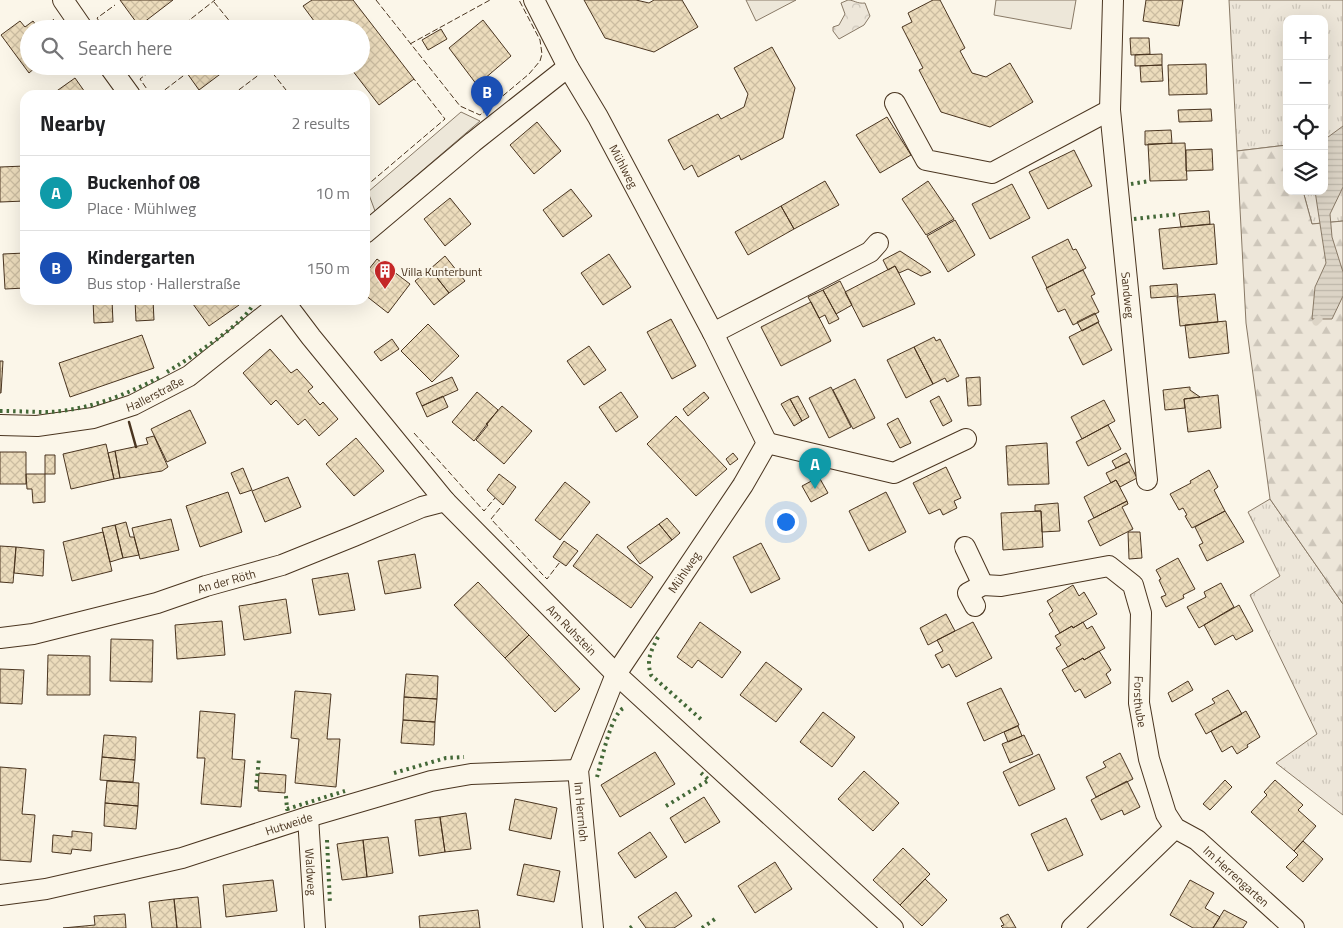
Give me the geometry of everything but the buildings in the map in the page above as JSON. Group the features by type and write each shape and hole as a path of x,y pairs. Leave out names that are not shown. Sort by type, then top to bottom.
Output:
{"street":[{"path":"64,0 77,20"},
{"name":"Mühlweg","path":"534,0 568,67 601,123 713,333 767,443 743,485 616,674"},
{"name":"Sandweg","path":"1113,0 1110,110 1147,480"},
{"path":"370,229 473,142 568,67"},
{"path":"116,75 126,90"},
{"path":"895,104 926,160 992,173 1110,110"},
{"path":"713,333 870,252 878,243"},
{"name":"Hallerstraße","path":"0,425 37,426 93,418 133,405 189,376 278,305"},
{"name":"Am Ruhstein","path":"288,305 311,337 445,501 616,674 883,924"},
{"path":"767,443 894,473 966,439"},
{"name":"An der Röth","path":"0,638 33,634 157,603 206,586 282,565 422,507 445,501"},
{"path":"965,547 983,586 968,593 974,606"},
{"name":"Forsthube","path":"983,586 1001,586 1109,566 1133,585 1141,613 1139,703 1149,759 1166,814 1175,828"},
{"name":"Im Herrnloh","path":"593,928 578,770 616,674"},
{"name":"Hutweide","path":"0,895 46,889 182,858 308,817 431,781 463,775 578,770"},
{"name":"Waldweg","path":"308,817 315,928"},
{"path":"1072,928 1175,828"},
{"name":"Im Herrengarten","path":"1175,828 1197,840 1294,928"}],"green space":[{"path":"848,0 865,3 870,16 864,25 839,39 833,31 833,27 839,25 845,14 841,3"},
{"path":"1229,0 1343,0 1343,221 1312,224 1304,195 1328,195 1328,15 1283,15 1283,145 1237,151"},
{"path":"1283,145 1283,195 1304,195 1312,224 1343,221 1343,604 1270,499 1246,323 1237,151"},
{"path":"1270,499 1343,604 1343,815 1276,763 1317,734 1250,595 1280,576 1248,512"}],"shaded area":[{"path":"746,0 796,0 756,21"},
{"path":"996,0 1076,0 1071,29 994,15"},
{"path":"461,112 480,121 375,211 370,197 370,190"},
{"path":"1343,126 1343,187 1330,214 1332,237 1343,272 1343,296 1332,319 1312,319 1315,287 1326,263 1316,195 1328,195 1328,137"}],"waterway":[{"path":"1316,322 1319,319"}],"hedge":[{"path":"1131,184 1150,181"},
{"path":"1134,219 1179,214"},
{"path":"167,372 230,329 242,319 252,305"},
{"path":"0,411 47,412 92,405 121,395 162,376"},
{"path":"658,637 649,660 651,675 703,721"},
{"path":"597,777 611,728 619,712 624,708"},
{"path":"394,773 446,758 464,757"},
{"path":"256,789 259,758"},
{"path":"666,806 709,780 701,773"},
{"path":"286,796 287,809 345,791"},
{"path":"327,840 330,904"},
{"path":"702,928 715,919"}],"fence":[{"path":"189,20 215,0"},
{"path":"376,0 460,106 480,115 529,74 540,61 542,54 540,40 519,0"},
{"path":"410,44 490,0"},
{"path":"214,2 229,20"},
{"path":"98,20 97,18 115,5"},
{"path":"145,75 140,79 148,90"},
{"path":"165,90 184,75"},
{"path":"239,90 259,75"},
{"path":"274,75 286,90"},
{"path":"370,183 445,119 414,79"},
{"path":"414,433 484,511 495,498"},
{"path":"500,508 491,519 547,579 560,562"}],"wall":[{"path":"129,422 136,447"}],"place":[{"name":"Kindergarten","path":"487,117"},
{"name":"Villa Kunterbunt","path":"385,290"},
{"name":"Buckenhof 08","path":"815,489"}]}
